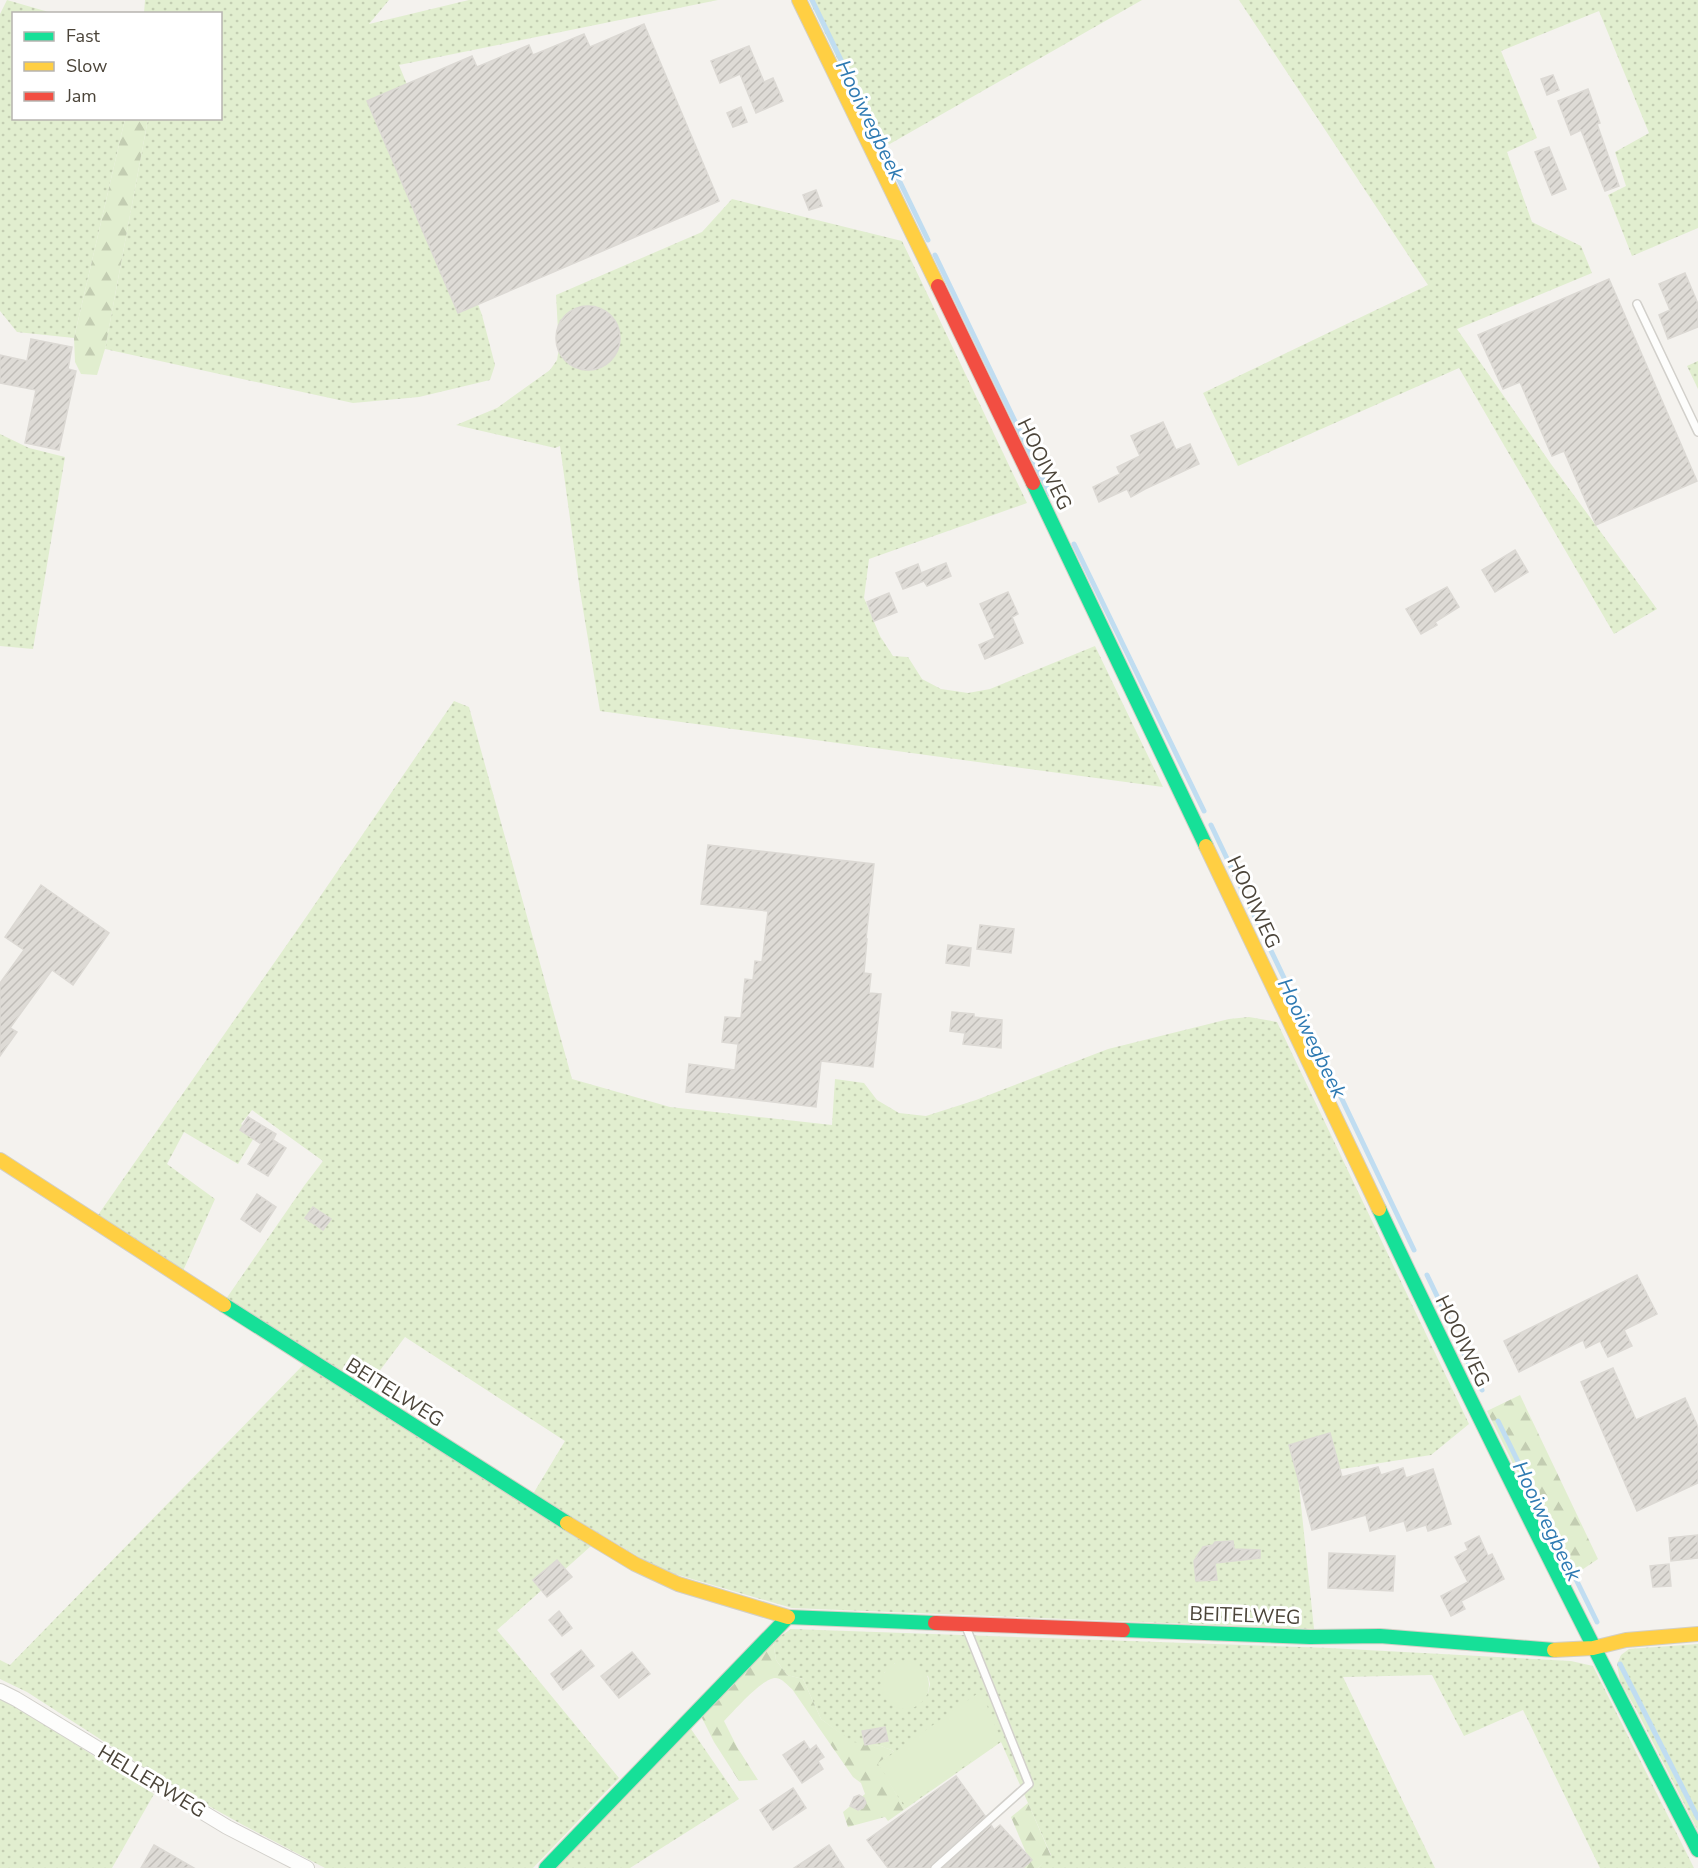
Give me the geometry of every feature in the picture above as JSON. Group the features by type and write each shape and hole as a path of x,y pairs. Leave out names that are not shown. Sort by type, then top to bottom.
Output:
{"street":[{"name":"HOOIWEG","path":"799,0 1073,566 1469,1399 1593,1648 1698,1850"},
{"name":"BEITELWEG","path":"0,1160 307,1359 635,1564 678,1584 788,1617 1310,1637 1380,1636 1553,1650 1593,1648 1626,1640 1698,1634"},
{"path":"546,1868 788,1617"},
{"name":"HELLERWEG","path":"0,1691 227,1827 307,1868"}],"lane":[{"path":"1637,304 1698,432"},
{"path":"935,1868 1029,1784 965,1624"}],"green space":[{"path":"7,0 49,12 12,12 12,120 125,120 74,338 17,332 0,311 0,14"},
{"path":"145,0 389,0 369,24 469,0 718,0 399,65 431,144 419,147 482,315 495,365 490,380 419,397 353,403 105,349 148,120 222,120 222,12 144,12"},
{"path":"809,0 1142,0 881,149"},
{"path":"1239,0 1698,0 1698,228 1632,256 1608,195 1626,186 1615,152 1649,133 1599,11 1501,51 1537,138 1507,152 1532,222 1581,246 1592,273 1457,329 1551,464 1657,609 1614,634 1459,368 1238,466 1203,393 1428,285"},
{"path":"125,120 148,120 105,349 97,375 81,374 75,362 74,338"},
{"path":"732,199 902,241 1027,503 869,559 864,598 880,636 893,656 908,657 922,679 941,689 968,693 990,689 1095,646 1163,787 600,711 580,591 560,446 555,448 456,425 497,408 550,370 557,360 559,348 556,295 702,232"},
{"path":"1698,361 1698,389 1687,366"},
{"path":"0,434 29,448 65,457 33,649 0,646"},
{"path":"454,701 469,707 572,1079 670,1107 832,1125 835,1079 864,1083 877,1100 899,1113 926,1116 976,1100 1108,1049 1229,1019 1249,1017 1277,1022 1469,1424 1431,1455 1298,1476 1314,1629 792,1608 661,1570 533,1494 565,1441 405,1337 366,1389 226,1299 323,1161 252,1110 241,1124 255,1136 238,1164 184,1132 167,1164 215,1199 183,1271 98,1215"},
{"path":"305,1363 591,1546 497,1630 619,1778 533,1868 325,1868 173,1786 27,1692 0,1679 0,1660 10,1665"},
{"path":"1520,1395 1598,1559 1570,1578 1487,1411"},
{"path":"791,1629 1329,1648 1571,1661 1593,1666 1694,1868 1600,1868 1523,1710 1464,1736 1432,1675 1343,1677 1435,1868 1038,1868 1051,1855 1001,1742 905,1809 877,1763 894,1751 881,1746 853,1743 821,1719 803,1679 787,1675 776,1660 773,1641","holes":["895,1663 928,1676 930,1684 928,1693 884,1673"]},
{"path":"773,1641 776,1660 787,1675 803,1679 821,1719 853,1742 881,1746 894,1751 878,1763 905,1809 888,1821 885,1817 848,1827 843,1812 865,1794 861,1783 853,1777 792,1689 776,1678 770,1679 756,1689 724,1721 758,1780 739,1781 714,1742 701,1716"},
{"path":"1698,1644 1698,1831 1620,1681 1617,1664 1621,1655 1629,1649"},
{"path":"900,1661 910,1661 922,1668 929,1680 929,1690 922,1702 910,1709 900,1709 885,1698 881,1690 881,1680 892,1665"},
{"path":"981,1691 1001,1740 906,1807 878,1764"},
{"path":"0,1698 154,1794 112,1868 0,1868"},
{"path":"691,1729 739,1799 630,1868 556,1868"},
{"path":"1028,1803 1051,1856 1038,1868 1023,1868 1032,1860 1027,1855 1011,1817"}],"building":[{"path":"644,24 719,201 458,313 367,101 472,56 477,67 529,45 533,55 584,34 590,47"},
{"path":"749,46 764,82 773,78 783,101 756,113 740,74 720,83 711,61"},
{"path":"1553,75 1559,90 1547,95 1541,79"},
{"path":"1588,89 1600,123 1597,124 1619,186 1605,191 1581,130 1571,135 1558,101"},
{"path":"741,107 747,122 733,127 727,113"},
{"path":"1549,147 1566,189 1552,195 1535,152"},
{"path":"816,190 822,206 809,210 803,195"},
{"path":"1685,273 1698,304 1698,327 1668,339 1659,315 1670,310 1659,284"},
{"path":"1609,279 1697,481 1596,525 1564,451 1552,456 1520,382 1503,389 1478,335"},
{"path":"582,306 594,306 611,315 618,326 620,338 618,350 611,361 594,370 582,370 570,365 561,356 556,344 556,332 561,320 570,311"},
{"path":"31,339 72,347 68,369 76,371 59,450 25,443 36,390 0,383 0,355 27,361"},
{"path":"1163,422 1176,450 1190,444 1199,464 1131,497 1127,489 1099,502 1093,487 1120,474 1117,467 1140,456 1131,436"},
{"path":"1515,550 1528,572 1495,592 1482,570"},
{"path":"946,563 951,576 927,586 924,581 903,589 896,573 918,564 921,573"},
{"path":"1447,587 1459,607 1435,622 1437,625 1421,634 1406,609"},
{"path":"1008,592 1018,614 1012,617 1023,643 985,659 979,645 995,638 980,604"},
{"path":"889,593 897,612 874,621 867,602"},
{"path":"708,845 874,864 864,973 871,974 869,993 881,994 873,1067 821,1061 816,1107 686,1092 689,1064 735,1070 738,1044 722,1042 725,1017 741,1018 745,979 753,980 755,961 762,962 768,911 701,904"},
{"path":"41,885 109,933 73,985 52,970 10,1028 17,1032 0,1056 0,983 24,950 5,937"},
{"path":"980,925 1014,929 1011,953 977,949"},
{"path":"948,945 971,948 969,966 946,963"},
{"path":"952,1012 1002,1020 1001,1048 963,1044 965,1033 950,1031"},
{"path":"248,1117 276,1134 273,1140 286,1148 268,1176 248,1164 261,1144 240,1130"},
{"path":"257,1194 276,1207 260,1232 241,1219"},
{"path":"313,1207 331,1219 323,1230 305,1218"},
{"path":"1637,1275 1657,1314 1624,1330 1632,1346 1608,1357 1600,1341 1586,1348 1583,1340 1519,1372 1504,1341"},
{"path":"1613,1368 1636,1420 1685,1398 1698,1427 1698,1483 1637,1511 1581,1382"},
{"path":"1330,1433 1342,1477 1378,1467 1381,1475 1403,1468 1406,1478 1433,1469 1451,1524 1428,1531 1426,1525 1407,1531 1404,1521 1370,1531 1366,1515 1312,1530 1289,1445"},
{"path":"1698,1535 1698,1558 1671,1561 1669,1538"},
{"path":"1479,1536 1488,1556 1492,1554 1504,1579 1461,1601 1465,1609 1451,1616 1441,1596 1468,1582 1455,1557 1468,1550 1465,1543"},
{"path":"1233,1541 1234,1549 1260,1550 1260,1558 1215,1563 1217,1580 1196,1581 1194,1561 1203,1547 1213,1545 1215,1542"},
{"path":"1329,1553 1395,1556 1393,1591 1328,1588"},
{"path":"557,1560 572,1577 547,1597 533,1580"},
{"path":"1669,1564 1671,1586 1653,1587 1650,1566"},
{"path":"559,1611 572,1628 562,1636 549,1620"},
{"path":"581,1650 594,1666 563,1690 551,1674"},
{"path":"632,1652 650,1674 619,1698 601,1676"},
{"path":"885,1727 888,1741 865,1745 862,1731"},
{"path":"804,1741 810,1750 816,1745 824,1757 818,1761 823,1769 802,1783 783,1755"},
{"path":"956,1776 985,1816 929,1868 888,1868 867,1840"},
{"path":"793,1788 806,1808 773,1830 760,1810"},
{"path":"859,1795 866,1803 858,1810 850,1806 854,1797"},
{"path":"991,1825 994,1830 1000,1825 1032,1860 1023,1868 943,1868"},
{"path":"154,1845 194,1868 141,1868"},
{"path":"829,1845 844,1868 794,1868"}],"waterway":[{"name":"Hooiwegbeek","path":"812,0 928,240"},
{"name":"Hooiwegbeek","path":"935,255 1050,494"},
{"name":"Hooiwegbeek","path":"1074,544 1204,811"},
{"name":"Hooiwegbeek","path":"1211,825 1414,1250"},
{"name":"Hooiwegbeek","path":"1427,1275 1452,1327"},
{"name":"Hooiwegbeek","path":"1462,1346 1482,1390"},
{"name":"Hooiwegbeek","path":"1498,1421 1597,1622"},
{"name":"Hooiwegbeek","path":"1620,1664 1698,1818"}],"traffic: fast":[{"path":"1033,483 1206,846"},
{"path":"1379,1209 1536,1531 1698,1850"},
{"path":"224,1305 567,1523"},
{"path":"546,1868 788,1617 935,1623"},
{"path":"1123,1630 1310,1637 1380,1636 1554,1650"}],"traffic: slow":[{"path":"799,0 938,286"},
{"path":"1206,846 1379,1209"},
{"path":"0,1160 224,1305"},
{"path":"567,1523 635,1564 678,1584 788,1617"},
{"path":"1554,1650 1593,1648 1626,1640 1698,1634"}],"traffic: jam":[{"path":"938,286 1033,483"},
{"path":"935,1623 1123,1630"}]}
